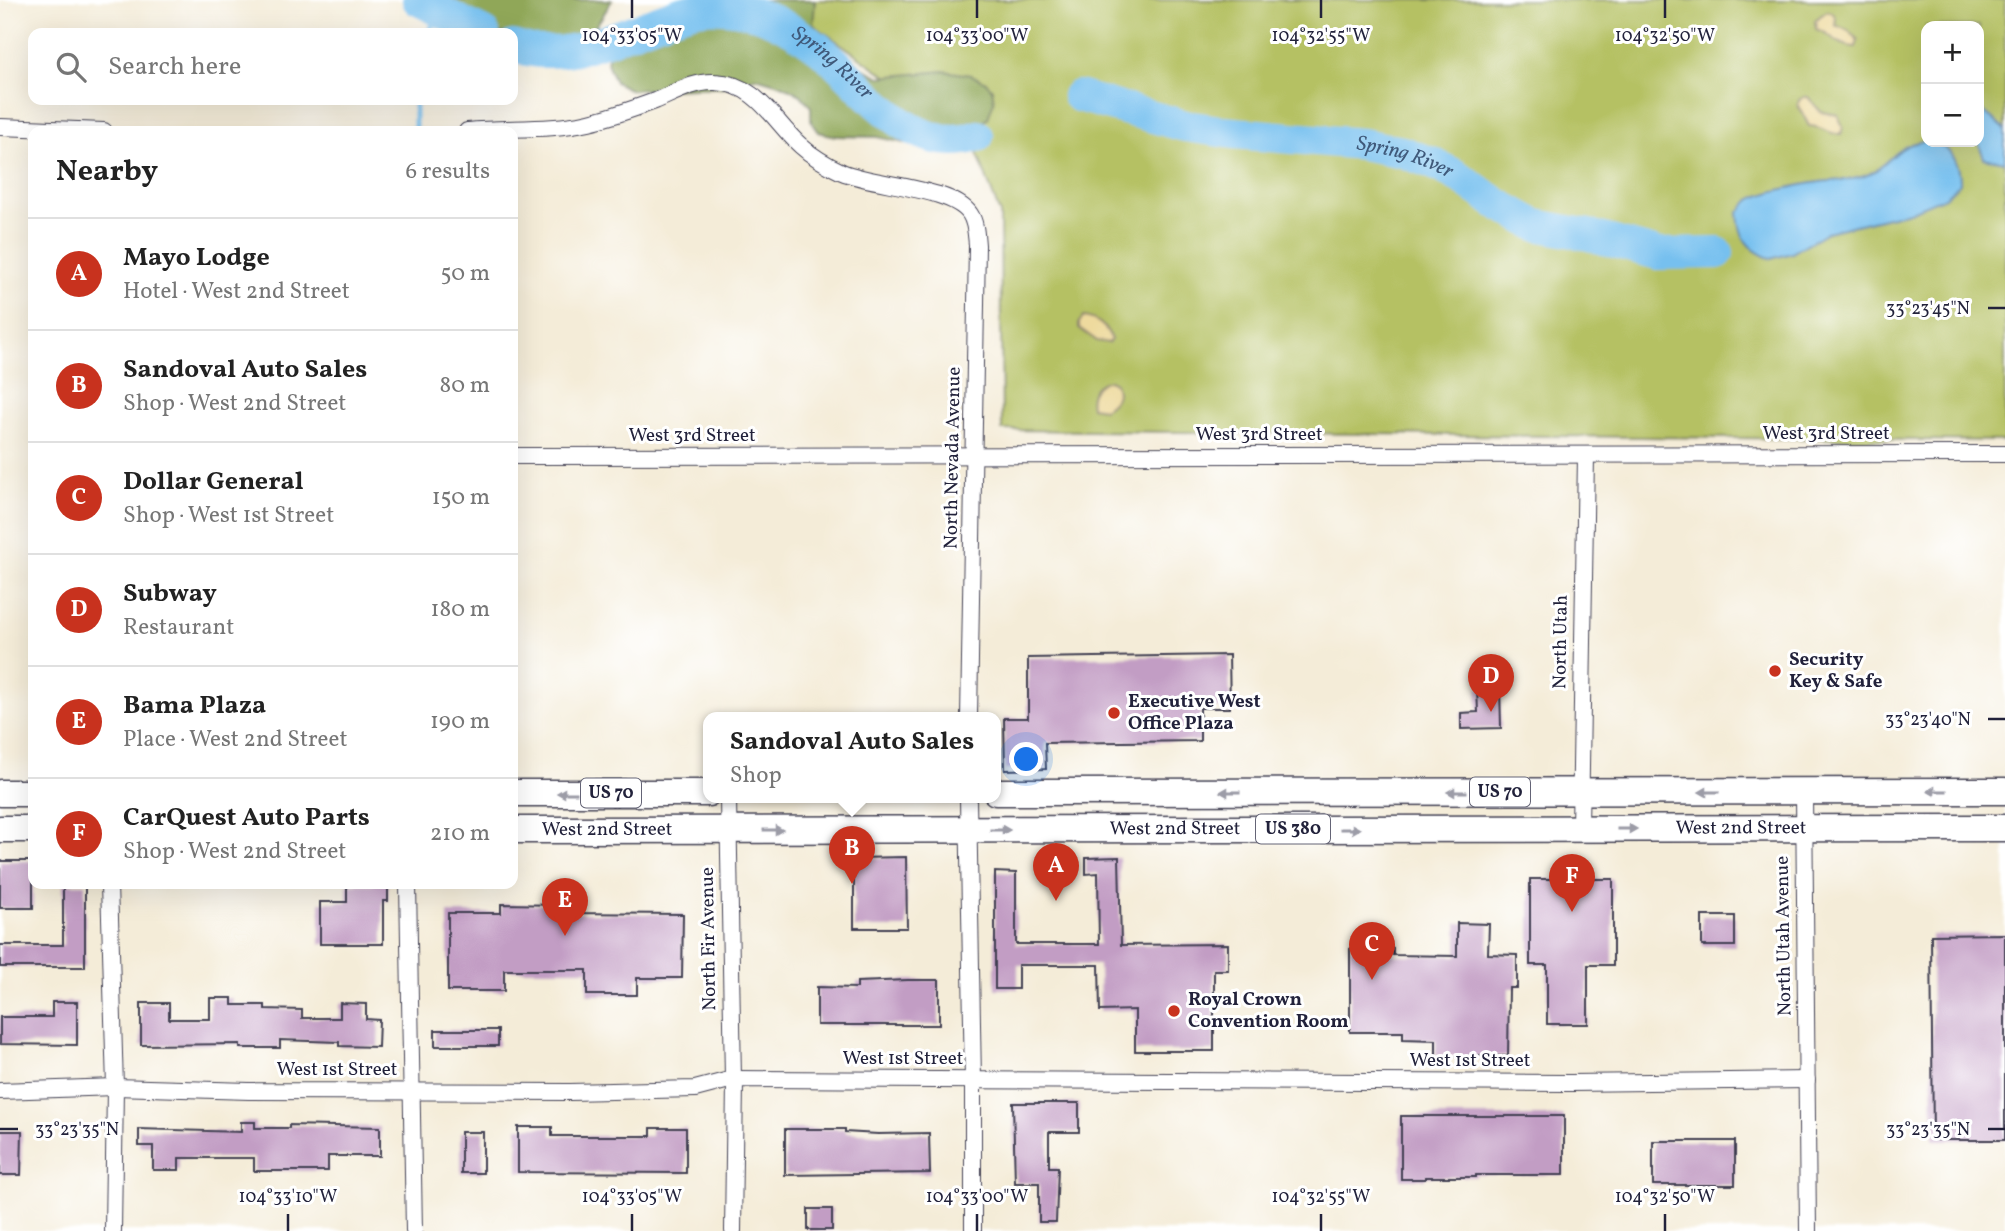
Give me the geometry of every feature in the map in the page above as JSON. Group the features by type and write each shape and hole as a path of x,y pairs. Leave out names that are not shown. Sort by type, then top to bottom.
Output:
{"main road":[{"name":"West 2nd Street","path":"1001,792 2005,791"},
{"path":"0,793 28,793"},
{"name":"West 2nd Street","path":"518,793 703,793"},
{"name":"West 2nd Street","path":"518,830 2005,828"},
{"path":"0,829 28,829"}],"street":[{"name":"North Nevada Avenue","path":"518,129 589,122 695,85 726,83 745,90 763,103 801,146 833,168 873,182 944,196 961,204 974,222 977,238 969,712"},
{"path":"0,127 28,128"},
{"name":"West 3rd Street","path":"518,456 2005,454"},
{"name":"North Utah","path":"1580,829 1586,455"},
{"name":"North Utah Avenue","path":"1804,791 1808,1231"},
{"name":"North Fir Avenue","path":"728,803 735,1082 733,1231"},
{"path":"968,803 973,1231"},
{"path":"109,889 116,1087 113,1231"},
{"path":"408,889 414,1231"},
{"name":"West 1st Street","path":"0,1091 116,1087 249,1091 570,1092 695,1089 733,1079 1571,1083 1807,1080"}],"green space":[{"path":"449,0 612,0 584,40 562,54 548,57 518,57 518,28 471,28 462,11"},
{"path":"684,0 815,0 813,27 820,41 844,59 880,77 944,71 971,75 985,81 992,89 994,101 988,118 978,127 964,131 930,130 917,141 904,143 877,137 835,136 819,132 811,121 811,107 801,95 782,85 756,77 724,87 631,90 615,82 607,63 609,50 626,40 645,34"},
{"path":"778,0 2005,0 2005,441 1002,430 1000,214 976,150 888,77"}],"sand":[{"path":"1827,11 1832,12 1836,18 1835,25 1848,30 1858,40 1856,47 1840,43 1816,29 1815,20"},
{"path":"1808,97 1821,112 1838,115 1843,128 1841,134 1809,126 1798,105 1799,100"},
{"path":"1084,317 1101,324 1111,340 1108,343 1097,341 1079,328 1079,322"},
{"path":"1109,380 1115,383 1117,395 1114,401 1104,409 1091,407 1094,389"}],"water":[{"path":"1984,112 2005,129 2005,162 1984,158 1980,147 1984,147"},
{"path":"1921,142 1921,147 1942,147 1952,154 1958,167 1960,183 1945,197 1909,212 1827,232 1792,253 1771,259 1746,242 1738,213 1748,202 1800,185 1861,177 1879,168 1901,149"}],"building":[{"name":"Executive West Office Plaza","path":"1229,655 1230,708 1200,708 1200,741 1045,743 1046,769 1005,770 1004,718 1028,718 1028,658"},
{"path":"1500,687 1501,728 1461,729 1461,713 1478,712 1477,688"},
{"path":"906,857 907,928 854,928 854,858"},
{"path":"1119,857 1121,945 1228,944 1228,970 1214,970 1214,1051 1135,1051 1135,1010 1100,1011 1099,965 1018,965 1018,989 995,989 995,872 1016,873 1016,944 1099,944 1098,873 1086,874 1086,858"},
{"path":"0,861 28,861 28,889 33,889 33,908 0,908"},
{"path":"1530,879 1613,879 1613,965 1588,965 1588,1024 1547,1024 1547,965 1530,965"},
{"path":"63,889 85,889 85,967 0,967 0,945 63,945"},
{"path":"347,889 388,889 388,901 383,901 383,944 320,944 320,902 347,902"},
{"path":"501,904 563,905 563,913 683,914 682,978 637,978 637,995 587,995 587,970 504,970 504,991 448,991 448,913 501,913"},
{"path":"1702,916 1735,916 1735,946 1702,946"},
{"path":"1457,923 1489,924 1488,954 1517,955 1517,988 1509,988 1508,1056 1436,1056 1436,1040 1403,1039 1403,1032 1350,1032 1350,948 1393,948 1393,955 1457,956"},
{"path":"2005,934 2005,1140 1933,1140 1931,935"},
{"path":"939,980 939,1025 817,1025 817,987 857,988 857,982"},
{"path":"210,998 232,998 232,1005 265,1005 265,1009 302,1010 302,1018 340,1018 340,1003 366,1004 366,1019 379,1020 378,1047 339,1046 339,1042 280,1040 280,1048 240,1048 240,1044 141,1045 141,1003 169,1003 169,1019 210,1019"},
{"path":"52,1002 77,1002 77,1045 0,1044 0,1017 52,1017"},
{"path":"435,1030 498,1030 498,1046 435,1046"},
{"path":"1013,1103 1079,1103 1079,1132 1049,1132 1049,1167 1058,1167 1056,1222 1039,1222 1039,1183 1015,1183"},
{"path":"1401,1116 1564,1116 1564,1175 1476,1175 1401,1179"},
{"path":"241,1122 255,1122 255,1128 289,1128 289,1125 380,1127 380,1156 328,1156 328,1171 254,1171 254,1158 179,1158 179,1170 153,1170 153,1146 139,1146 139,1129 241,1132"},
{"path":"518,1127 552,1127 552,1136 651,1136 651,1128 686,1128 686,1173 518,1172"},
{"path":"785,1129 845,1129 845,1132 878,1134 929,1133 930,1173 785,1175"},
{"path":"0,1131 22,1131 21,1175 0,1175"},
{"path":"461,1132 483,1132 483,1173 461,1173"},
{"path":"1653,1141 1735,1141 1735,1185 1653,1185"},
{"path":"808,1209 832,1209 832,1230 808,1230"}],"waterway":[{"name":"Spring River","path":"418,0 474,28"},
{"name":"Spring River","path":"518,47 536,52 582,48 697,9 737,9 768,18 806,39 837,64 872,99 910,128 931,137 953,140 978,136"},
{"path":"431,28 440,11"},
{"name":"Spring River","path":"1078,96 1185,126 1362,144 1402,152 1456,175 1498,204 1536,225 1589,235 1658,254 1718,253"},
{"path":"415,105 415,126"}],"place":[{"name":"Security Key & Safe","path":"1775,671"},
{"name":"Subway","path":"1491,712"},
{"name":"Executive West Office Plaza","path":"1114,713"},
{"name":"Sandoval Auto Sales","path":"852,884"},
{"name":"Mayo Lodge","path":"1056,901"},
{"name":"CarQuest Auto Parts","path":"1572,912"},
{"name":"Bama Plaza","path":"565,936"},
{"name":"Dollar General","path":"1372,980"},
{"name":"Royal Crown Convention Room","path":"1174,1011"}]}
